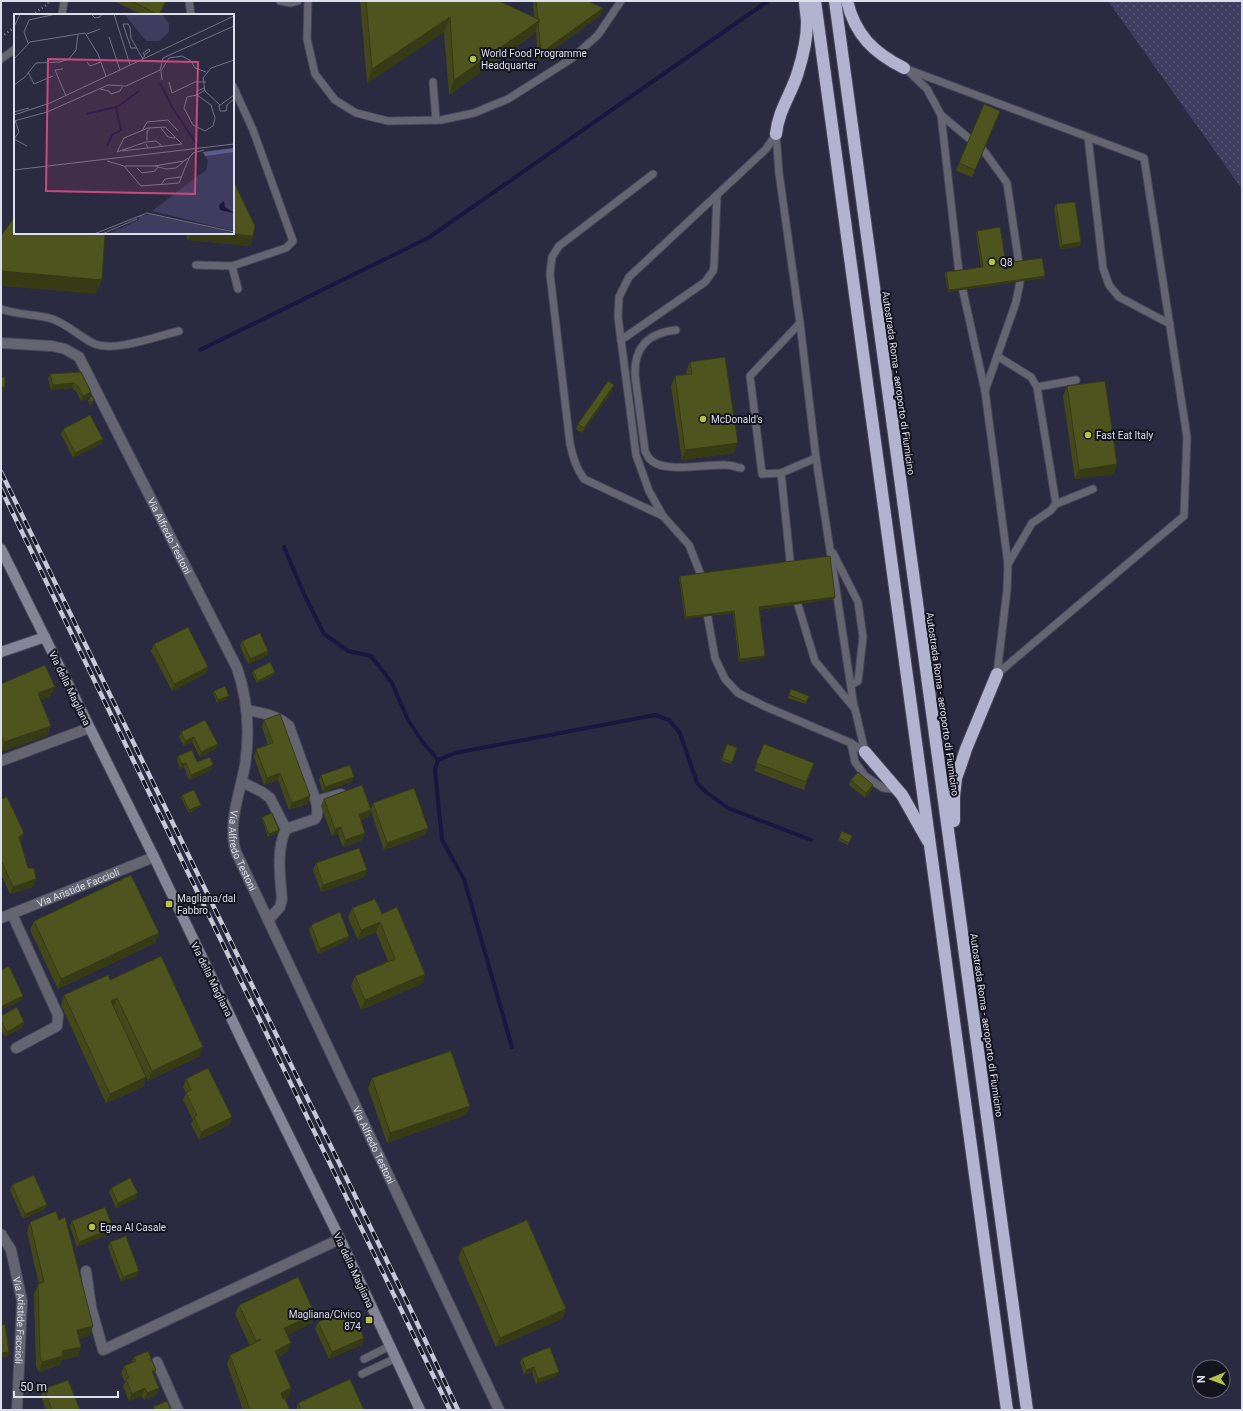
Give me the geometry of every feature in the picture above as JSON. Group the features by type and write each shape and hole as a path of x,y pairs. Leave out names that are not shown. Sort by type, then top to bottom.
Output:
{"highway":[{"path":"776,134 781,111 798,74 804,51 807,22 805,1"},
{"path":"815,1 1008,1410"},
{"name":"Autostrada Roma - aeroporto di Fiumicino","path":"834,1 1028,1410"},
{"path":"847,1 856,27 872,48 891,62 904,68"},
{"path":"952,858 954,850 954,796 956,778 966,749 997,674"},
{"path":"865,752 898,790 931,847"}],"main road":[{"name":"Via della Magliana","path":"1,549 154,857 340,1239 420,1410"},
{"path":"1,652 45,637"}],"street":[{"name":"Via Alfredo Testoni","path":"1,343 65,348 79,357 237,668 247,710 248,727 242,782 232,828 234,845 499,1410"},
{"path":"247,710 283,720 288,726 316,801 318,812 315,819 286,829 279,854 282,900 280,907 268,920"},
{"path":"1,761 89,728"},
{"path":"242,782 262,792 270,798 286,829"},
{"path":"316,801 352,791"},
{"name":"Via Aristide Faccioli","path":"1,918 154,857"},
{"path":"12,914 58,1015 57,1026 16,1048"},
{"name":"Via Aristide Faccioli","path":"1,1234 11,1250 22,1301 17,1410"},
{"path":"86,1271 91,1307 103,1350 340,1239"},
{"path":"157,1362 169,1380 178,1410"}],"lane":[{"path":"62,14 64,1"},
{"path":"189,1 191,14"},
{"path":"280,1 291,3 298,1"},
{"path":"308,1 307,39 315,74 335,100 356,113 384,121 436,120 474,113 508,99 571,59 598,35 621,1"},
{"path":"1,59 14,50"},
{"path":"904,68 928,89 941,115 959,273 985,391 1008,564 1007,590 997,674"},
{"path":"904,68 1144,158 1170,324 1187,437 1184,516 997,674"},
{"path":"433,82 436,120"},
{"path":"196,265 232,266 286,248 293,241 254,130 234,88"},
{"path":"941,115 984,151 1007,183 1019,264 1020,282 1016,302 985,391"},
{"path":"703,589 701,575 688,545 663,516 649,491 636,455 618,317 619,297 629,277 766,149 776,134"},
{"path":"776,134 779,173 800,323 816,458 854,709 865,752"},
{"path":"1088,137 1103,268 1109,285 1119,297 1170,324"},
{"path":"653,174 559,246 552,257 550,274 570,444 575,465 584,479 663,516"},
{"path":"621,340 705,282 713,271 717,195"},
{"path":"232,266 238,288"},
{"path":"1,309 14,313 50,318 65,325 95,344 108,347 119,346 179,331"},
{"path":"800,323 750,376 762,474 781,473 816,458"},
{"path":"676,330 667,331 650,337 638,352 634,363 645,451 648,458 652,462 662,466 678,467 727,464 741,468"},
{"path":"997,356 1031,377 1037,387 1056,504"},
{"path":"1037,387 1076,380"},
{"path":"781,473 792,575"},
{"path":"1008,564 1032,523 1050,511 1056,504 1093,489"},
{"path":"830,545 858,602 863,637 858,681 851,685"},
{"path":"793,591 815,661 854,709"},
{"path":"706,603 715,658 725,679 738,693 764,706 851,743 865,752"},
{"path":"851,743 855,762 865,776 883,788 898,790"},
{"path":"364,1360 390,1346"},
{"path":"362,1374 396,1358"}],"path":[{"path":"33,14 48,4 49,1"},
{"path":"1,37 14,28"}],"shaded area":[{"path":"1108,1 1242,1 1242,189"}],"building":[{"path":"131,1 166,1 160,14"},
{"name":"World Food Programme Headquarter","path":"366,1 499,1 540,20 454,80 450,17 372,69"},
{"path":"536,1 588,1 603,8 541,53 538,24 540,20 538,19"},
{"path":"984,104 1000,111 975,170 959,163"},
{"path":"234,182 255,226 253,236 230,234 234,234"},
{"path":"1075,202 1081,242 1062,245 1056,204"},
{"path":"14,217 14,234 105,234 102,280 1,271 1,236"},
{"name":"Q8","path":"1000,227 1006,263 1042,258 1045,276 949,290 946,272 983,267 977,231"},
{"name":"McDonald's","path":"725,357 738,443 685,450 675,376 692,374 690,362"},
{"path":"81,372 91,392 83,396 78,386 74,383 53,385 50,374"},
{"path":"1,377 5,377 5,387 1,387"},
{"path":"608,381 614,385 584,428 578,424"},
{"name":"Fast Eat Italy","path":"1105,381 1117,464 1079,470 1067,386"},
{"path":"92,396 94,400 91,402 89,398"},
{"path":"90,415 103,439 75,453 63,429"},
{"path":"830,556 835,597 759,607 765,656 740,659 734,611 686,617 680,576"},
{"path":"188,627 208,667 174,684 154,644"},
{"path":"260,633 268,651 250,659 242,641"},
{"path":"270,662 275,672 258,681 253,671"},
{"path":"45,665 55,687 38,693 51,726 4,742 1,736 1,684"},
{"path":"225,686 229,696 218,700 214,691"},
{"path":"791,689 809,696 806,702 789,695"},
{"path":"280,714 310,796 292,803 280,773 267,778 256,749 273,743 264,720"},
{"path":"205,720 218,744 201,752 194,737 185,741 181,732"},
{"path":"727,744 737,748 732,762 722,758"},
{"path":"764,744 814,763 806,782 756,763"},
{"path":"192,750 197,762 210,757 213,765 191,775 186,763 182,764 178,756"},
{"path":"350,765 354,777 325,787 321,775"},
{"path":"858,772 873,785 866,793 851,780"},
{"path":"362,785 371,810 359,814 365,833 345,840 341,827 335,829 324,799"},
{"path":"414,788 428,828 387,843 373,803"},
{"path":"194,790 201,805 189,810 182,795"},
{"path":"7,797 24,833 19,837 28,868 34,868 36,879 13,887 1,860 1,799"},
{"path":"272,813 279,830 269,834 262,817"},
{"path":"842,831 852,836 849,843 839,838"},
{"path":"359,848 367,870 323,885 316,863"},
{"path":"131,875 159,933 61,979 34,921"},
{"path":"375,899 382,914 397,907 425,974 365,1000 355,976 395,959 380,922 361,930 352,908"},
{"path":"340,912 349,936 320,949 311,925"},
{"path":"161,956 203,1047 152,1071 117,998 111,1001 146,1077 110,1094 64,995 108,975 110,980"},
{"path":"9,966 23,996 2,1006 1,970"},
{"path":"17,1007 24,1022 7,1032 1,1021 1,1016"},
{"path":"451,1051 470,1106 390,1133 372,1078"},
{"path":"208,1068 232,1117 201,1132 194,1117 197,1115 186,1093 191,1090 186,1079"},
{"path":"34,1175 47,1205 25,1214 12,1185"},
{"path":"130,1178 138,1193 118,1203 111,1188"},
{"path":"105,1207 113,1228 79,1242 72,1221"},
{"path":"56,1211 59,1220 65,1217 93,1326 77,1330 81,1347 62,1351 63,1356 42,1362 40,1356 38,1284 44,1282 30,1222"},
{"path":"527,1220 566,1309 500,1338 462,1248"},
{"path":"126,1236 139,1271 123,1277 110,1242"},
{"path":"298,1277 315,1314 284,1328 291,1343 275,1351 291,1388 281,1393 290,1410 250,1410 230,1355 261,1339 256,1341 239,1305"},
{"path":"351,1308 364,1338 332,1352 318,1322"},
{"path":"5,1324 9,1352 1,1353 1,1325"},
{"path":"550,1347 559,1372 538,1379 534,1367 526,1370 522,1358"},
{"path":"148,1351 156,1370 152,1371 159,1388 147,1393 145,1388 132,1394 126,1379 129,1378 124,1366 136,1361 134,1357"},
{"path":"350,1379 364,1410 301,1410 298,1403"},
{"path":"68,1380 80,1410 52,1410 44,1389"},
{"path":"167,1401 171,1410 155,1410 153,1407"}],"waterway":[{"path":"200,350 428,238 768,1"},
{"path":"284,547 304,594 324,634 348,651 371,656 392,683 408,720 422,741 438,760"},
{"path":"512,1047 464,879 442,840 435,770 438,760 455,753 655,715 669,720 680,733 697,783 706,792 728,808 811,840"}],"railway":[{"path":"1,472 410,1308 458,1410"},
{"path":"1,489 450,1410"}],"place":[{"name":"World Food Programme Headquarter","path":"473,59"},
{"name":"Q8","path":"992,262"},
{"name":"McDonald's","path":"703,419"},
{"name":"Fast Eat Italy","path":"1088,435"},
{"name":"Magliana/dal Fabbro","path":"169,904"},
{"name":"Egea Al Casale","path":"92,1227"},
{"name":"Magliana/Civico 874","path":"369,1320"}]}
